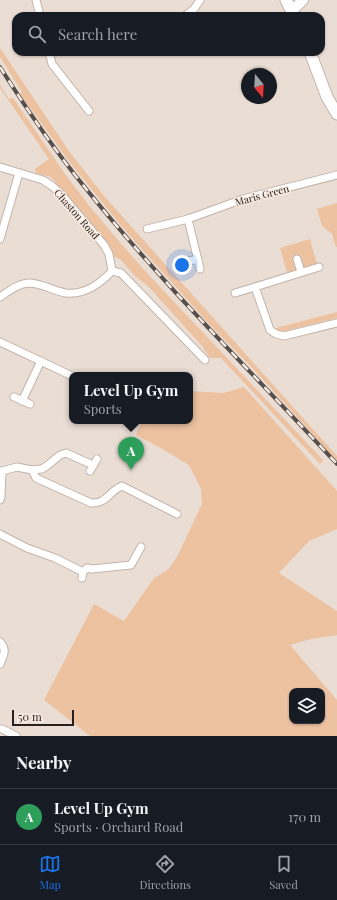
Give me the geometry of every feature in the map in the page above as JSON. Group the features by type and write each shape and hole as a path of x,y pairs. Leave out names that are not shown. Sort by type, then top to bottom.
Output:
{"main road":[{"path":"286,0 292,12"},
{"path":"312,56 327,97 337,114"}],"street":[{"path":"36,0 39,12"},
{"path":"190,12 200,0"},
{"path":"294,12 303,0"},
{"path":"50,56 52,64 89,111"},
{"name":"Chaston Road","path":"0,167 43,180 60,193 104,245 109,254 112,271"},
{"path":"0,235 19,173"},
{"name":"Maris Green","path":"147,229 188,219 243,199 337,176"},
{"path":"188,219 200,269"},
{"path":"189,261 198,259"},
{"path":"297,259 300,272"},
{"path":"235,293 319,267"},
{"path":"0,298 13,288 29,283 50,287 66,293 83,292 97,284 112,271 121,273 205,360"},
{"path":"255,287 270,330 276,334 284,336 337,322"},
{"path":"0,342 69,375"},
{"path":"22,401 41,361"},
{"path":"14,397 30,404"},
{"path":"0,500 1,470 17,467 32,470 42,469 48,466 60,454 66,453 93,465"},
{"path":"32,470 36,478 91,503 98,504 104,501 116,488 122,486 177,514"},
{"path":"0,534 27,548 55,558 82,575 87,568 92,569 131,565 141,547"},
{"path":"0,642 4,646 5,654 0,664"},
{"path":"1,730 16,736"}],"shaded area":[{"path":"0,48 69,151 104,196 337,456 337,461 255,371 208,323 123,228 71,164 20,94 22,92 0,57"},
{"path":"0,85 9,99 13,98 65,174 117,239 146,272 323,460 320,464 221,358 210,358 202,346 148,286 135,276 121,260 113,256 107,245 51,177 36,173 35,169 49,159 0,88"},
{"path":"337,203 336,247 332,234 322,226 317,209"},
{"path":"310,239 317,264 287,272 280,248"},
{"path":"337,312 337,318 282,332 272,329"},
{"path":"244,387 337,491 337,529 309,541 279,573 337,611 337,635 311,639 290,645 337,700 337,736 90,736 44,700 94,604 124,621 154,578 168,570 177,557 202,504 201,489 189,465 136,435 141,424 193,424 193,391 224,393"}],"railway":[{"path":"0,67 50,142 113,222 176,293 337,464"}],"place":[{"name":"Level Up Gym","path":"131,470"}]}
